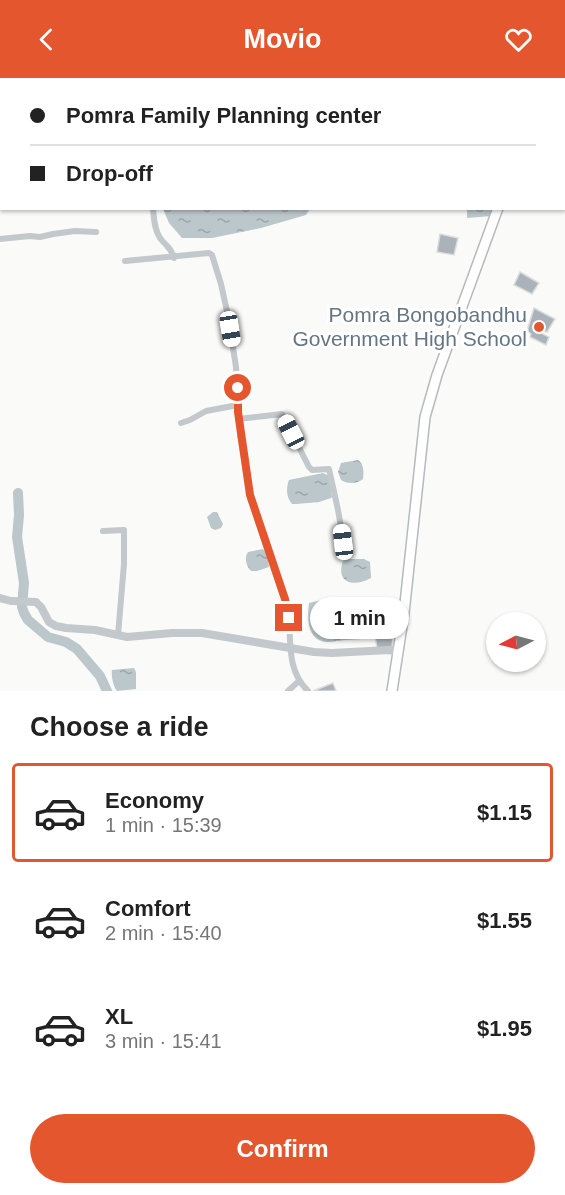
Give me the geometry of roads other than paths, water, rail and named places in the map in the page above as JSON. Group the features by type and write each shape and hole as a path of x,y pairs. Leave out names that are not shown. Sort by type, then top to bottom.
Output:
{"main road":[{"path":"392,691 414,532 425,417 437,375 497,210"}],"street":[{"path":"153,210 160,238 172,250 174,258"},
{"path":"0,239 40,237 75,231 96,232"},
{"path":"125,261 212,255 228,316 236,367 238,419 251,501 288,610 290,648 294,669 299,681 308,691"},
{"path":"181,423 206,411 238,405"},
{"path":"238,419 282,414 309,467 312,470 329,469 341,528 342,557"},
{"path":"103,531 124,530 124,564 117,635"},
{"path":"0,598 18,602 36,602 52,625 95,630 127,637 202,633 332,653 384,650 399,652"},
{"path":"288,691 299,681"}],"water":[{"path":"163,210 309,210 306,215 261,228 212,238 182,238 169,223"},
{"path":"467,210 494,210 492,216 467,218"},
{"path":"358,460 362,466 363,479 352,483 341,480 338,472 341,463"},
{"path":"323,473 329,476 331,498 319,502 292,504 287,492 289,480"},
{"path":"217,512 223,524 221,528 215,530 211,528 207,517"},
{"path":"263,549 267,554 269,567 251,571 246,562 248,552"},
{"path":"364,559 370,562 371,578 353,583 344,579 341,569 343,561"},
{"path":"363,597 376,604 379,619 375,635 365,639 329,642 315,638 310,628 309,603 330,598"},
{"path":"134,668 136,689 117,691 112,670"}],"waterway":[{"path":"18,493 17,537 24,583 22,607 24,613 28,620 48,637 66,642 77,649 100,676 107,691"}],"place":[{"name":"Pomra Bongobandhu Government High School","path":"539,327"}]}
